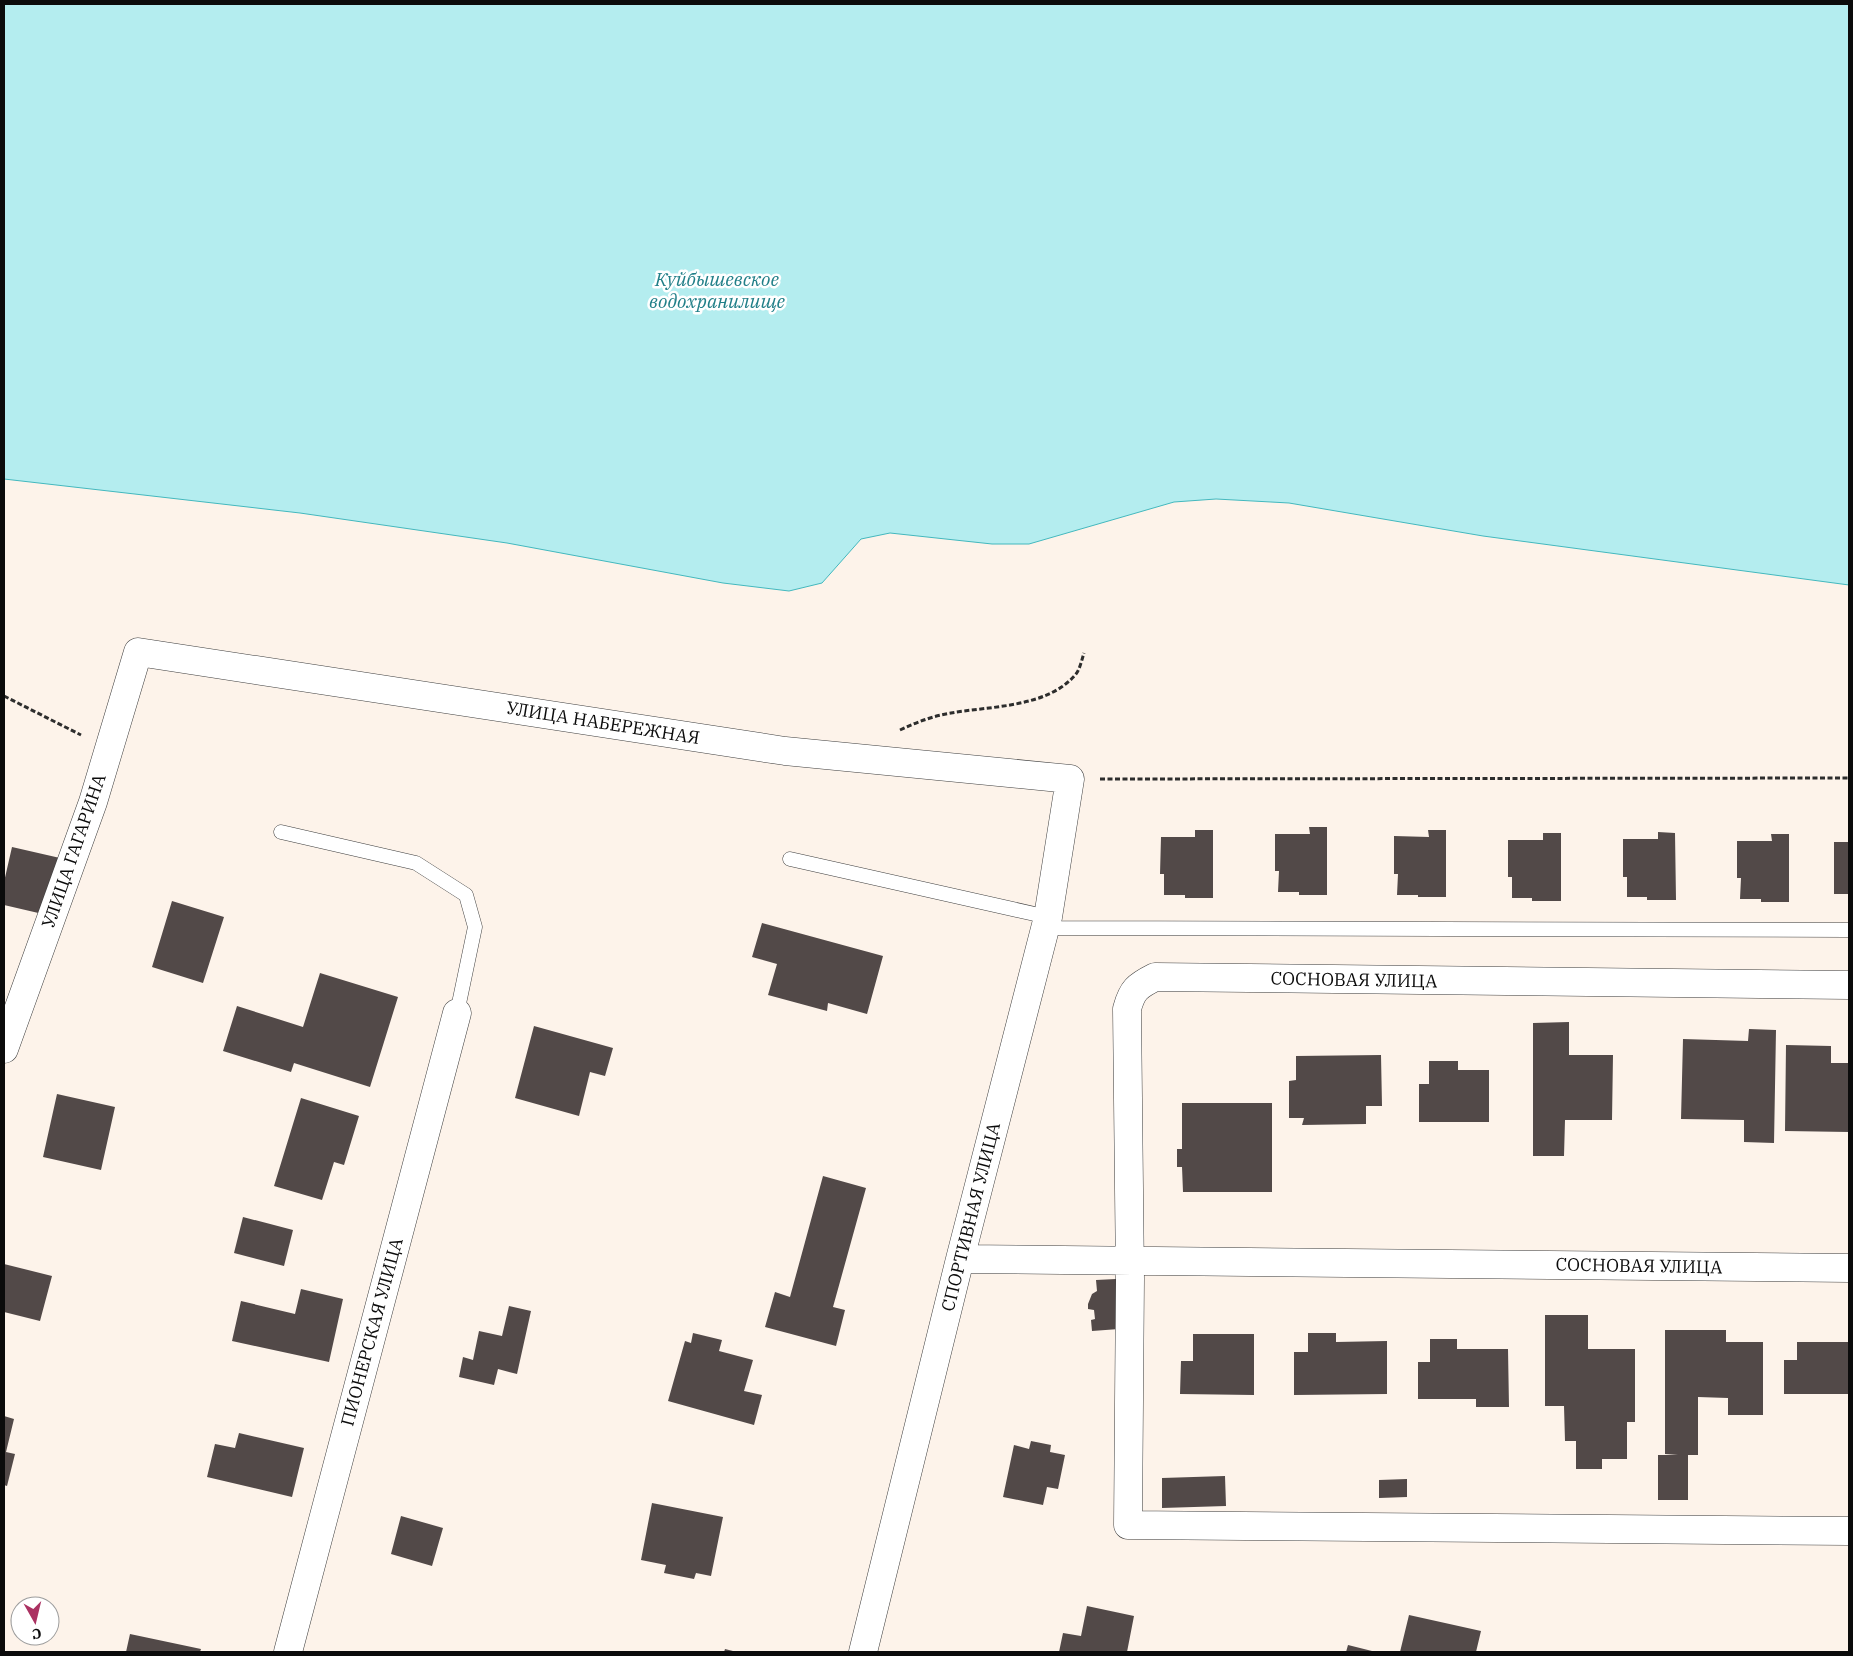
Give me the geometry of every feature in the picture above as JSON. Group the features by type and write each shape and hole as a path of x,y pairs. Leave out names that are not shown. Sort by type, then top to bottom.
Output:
{"street":[{"name":"УЛИЦА ГАГАРИНА","path":"4,1049 93,802 138,652"},
{"name":"УЛИЦА НАБЕРЕЖНАЯ","path":"138,652 785,751 1070,779"},
{"name":"СПОРТИВНАЯ УЛИЦА","path":"863,1652 960,1259 1046,923 1070,779"},
{"name":"СОСНОВАЯ УЛИЦА","path":"1130,1270 1127,1009 1131,996 1140,984 1155,977 1849,985"},
{"name":"ПИОНЕРСКАЯ УЛИЦА","path":"288,1652 457,1013"},
{"name":"СОСНОВАЯ УЛИЦА","path":"960,1259 1130,1270 1849,1268"},
{"path":"1130,1270 1128,1525 1849,1531"}],"lane":[{"path":"281,832 416,863 466,894 475,927 457,1013"},
{"path":"790,859 1046,923 1849,930"}],"path":[{"path":"858,758 887,737 920,721 951,713 1022,702 1057,691 1077,673 1084,653"},
{"path":"4,696 109,749"},
{"path":"1070,779 1849,778"}],"water":[{"name":"Куйбышевское водохранилище","path":"4,4 1849,4 1849,585 1483,536 1289,503 1216,499 1174,502 1029,544 992,544 890,533 861,539 822,583 789,591 723,583 507,543 300,513 4,479"}],"building":[{"path":"1309,827 1327,827 1327,895 1299,895 1299,892 1278,892 1279,871 1275,871 1275,834 1310,834"},
{"path":"1195,830 1213,830 1213,898 1185,898 1185,895 1164,895 1164,874 1160,874 1161,837 1195,837"},
{"path":"1428,830 1446,830 1446,897 1397,895 1398,874 1394,874 1394,836 1429,837"},
{"path":"1658,832 1675,833 1676,900 1647,900 1647,897 1627,897 1627,877 1623,877 1623,839 1658,839"},
{"path":"1543,833 1561,833 1561,901 1532,901 1532,898 1512,898 1512,877 1508,877 1508,840 1543,840"},
{"path":"1771,834 1789,834 1789,902 1761,902 1761,899 1740,899 1741,878 1737,878 1737,841 1772,841"},
{"path":"1834,842 1849,842 1849,894 1834,894"},
{"path":"12,847 60,858 47,915 4,905 4,882"},
{"path":"172,901 224,917 203,983 152,967"},
{"path":"762,923 883,956 867,1014 828,1003 827,1011 768,995 777,964 752,957"},
{"path":"320,973 398,997 370,1087 294,1063 291,1072 223,1051 237,1006 303,1027"},
{"path":"1569,1022 1569,1055 1613,1055 1612,1120 1565,1120 1564,1156 1533,1156 1533,1023"},
{"path":"534,1026 613,1048 605,1076 590,1072 579,1116 515,1098"},
{"path":"1749,1029 1776,1030 1774,1143 1744,1142 1744,1120 1681,1119 1683,1039 1748,1041"},
{"path":"1786,1045 1831,1046 1831,1063 1849,1063 1849,1132 1785,1131"},
{"path":"1381,1055 1382,1106 1366,1106 1366,1124 1302,1125 1304,1118 1289,1118 1289,1081 1296,1080 1296,1056"},
{"path":"1429,1061 1458,1061 1458,1070 1489,1070 1489,1122 1419,1122 1419,1084 1429,1084"},
{"path":"57,1094 115,1107 101,1170 43,1157"},
{"path":"301,1098 359,1116 344,1165 334,1162 322,1200 274,1186"},
{"path":"1182,1103 1272,1103 1272,1192 1183,1192 1182,1167 1177,1167 1177,1149 1182,1149"},
{"path":"823,1176 866,1188 833,1307 845,1310 836,1346 765,1327 775,1292 790,1297"},
{"path":"243,1217 293,1230 284,1266 234,1253"},
{"path":"4,1264 52,1276 40,1321 4,1312"},
{"path":"1116,1279 1119,1329 1092,1331 1091,1320 1095,1319 1094,1310 1088,1309 1088,1304 1092,1294 1097,1291 1096,1280"},
{"path":"301,1289 343,1299 329,1362 232,1341 241,1301 295,1314"},
{"path":"509,1306 531,1311 517,1374 498,1369 494,1385 459,1377 463,1357 473,1360 479,1331 502,1336"},
{"path":"1545,1315 1588,1315 1588,1349 1635,1349 1635,1422 1627,1422 1627,1459 1602,1459 1602,1469 1576,1469 1576,1441 1565,1441 1564,1406 1545,1406"},
{"path":"1665,1330 1726,1330 1726,1342 1763,1342 1763,1415 1728,1415 1728,1398 1698,1397 1698,1455 1688,1455 1688,1500 1658,1500 1658,1455 1678,1455 1665,1454"},
{"path":"693,1333 722,1340 719,1351 753,1360 744,1391 762,1395 754,1425 668,1401 685,1341 691,1343"},
{"path":"1308,1333 1336,1333 1336,1342 1387,1341 1387,1394 1294,1395 1294,1352 1308,1352"},
{"path":"1193,1334 1254,1334 1254,1395 1180,1394 1181,1361 1193,1361"},
{"path":"1430,1339 1457,1339 1457,1349 1508,1349 1509,1407 1476,1407 1476,1399 1418,1399 1418,1362 1430,1362"},
{"path":"1797,1342 1849,1342 1849,1394 1784,1394 1784,1360 1797,1360"},
{"path":"4,1416 14,1419 6,1452 15,1454 7,1486 4,1485"},
{"path":"239,1433 304,1448 292,1497 207,1477 215,1444 235,1448"},
{"path":"1031,1441 1051,1445 1050,1452 1065,1455 1058,1489 1047,1487 1043,1505 1003,1497 1014,1445 1029,1449"},
{"path":"1225,1476 1226,1506 1162,1508 1162,1478"},
{"path":"1407,1479 1407,1497 1379,1498 1379,1480"},
{"path":"652,1503 723,1517 711,1576 696,1573 694,1579 664,1573 666,1565 641,1560"},
{"path":"401,1516 443,1528 432,1566 391,1554"},
{"path":"1087,1606 1134,1616 1127,1652 1059,1652 1063,1633 1081,1636"},
{"path":"1409,1615 1481,1631 1476,1652 1400,1652"},
{"path":"130,1634 201,1649 200,1652 126,1652"},
{"path":"1348,1645 1376,1652 1346,1652"},
{"path":"725,1649 737,1652 724,1652"}]}
